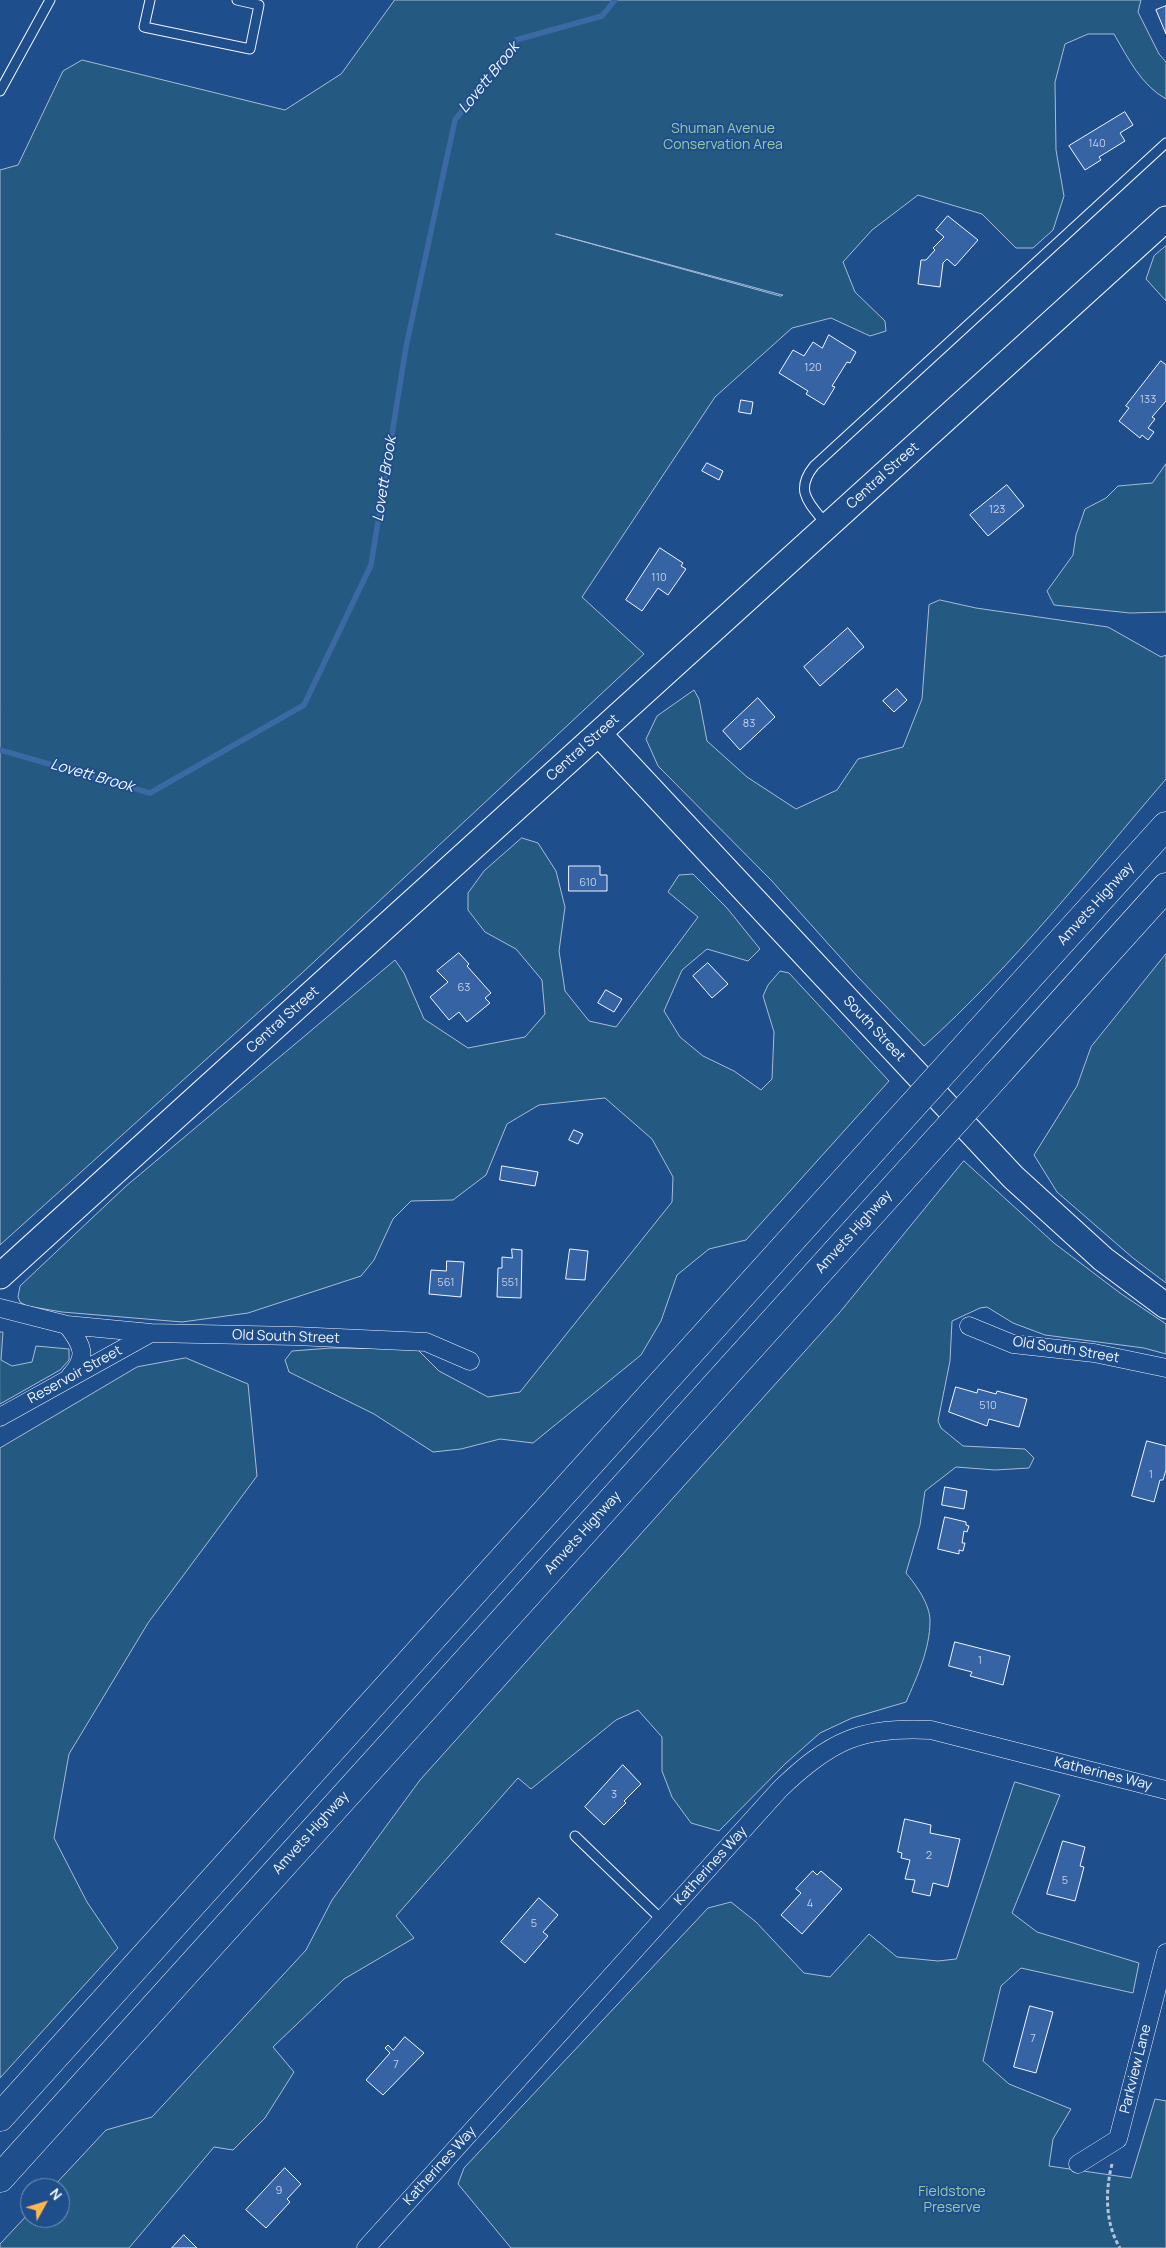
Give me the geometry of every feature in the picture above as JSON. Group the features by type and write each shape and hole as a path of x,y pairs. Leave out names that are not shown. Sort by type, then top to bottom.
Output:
{"highway":[{"name":"Amvets Highway","path":"0,2117 1166,826"},
{"name":"Amvets Highway","path":"0,2178 1166,887"}],"street":[{"name":"Central Street","path":"0,1276 1166,219"},
{"name":"South Street","path":"598,734 1012,1177 1103,1259 1166,1306"},
{"path":"0,1308 67,1326 78,1339 82,1351 77,1369 67,1380"},
{"name":"Old South Street","path":"67,1326 150,1333 295,1336 426,1342 470,1361"},
{"name":"Old South Street","path":"969,1326 1013,1344 1094,1353 1166,1368"},
{"name":"Reservoir Street","path":"0,1417 150,1333"},
{"name":"Katherines Way","path":"366,2248 802,1768 828,1749 851,1738 874,1731 901,1728 931,1730 1166,1790"},
{"name":"Parkview Lane","path":"1118,2139 1166,1953"},
{"path":"1078,2164 1118,2139"}],"lane":[{"path":"0,91 50,0"},
{"path":"150,0 144,27 250,49 259,5 237,0"},
{"path":"828,527 812,507 804,491 807,475 814,466 1166,143"},
{"path":"575,1836 662,1920"}],"path":[{"path":"1118,2139 1107,2183 1110,2232 1120,2248"}],"green space":[{"name":"Shuman Avenue Conservation Area","path":"395,0 1141,0 1138,12 1159,54 1166,62 1166,99 1142,79 1114,34 1088,34 1065,44 1055,82 1056,150 1064,196 1053,230 1033,248 1016,248 982,214 918,195 872,230 843,262 855,292 885,321 886,331 870,336 831,318 792,328 715,397 582,597 644,654 302,973 0,1245 0,170 18,165 63,71 82,60 285,110 341,74","holes":["556,234 783,295 781,296"]},
{"path":"1166,246 1166,301 1146,279 1154,256"},
{"path":"1166,464 1166,612 1130,613 1054,605 1047,591 1073,555 1076,535 1085,509 1106,498 1118,486 1152,483"},
{"path":"940,600 976,608 1108,627 1161,657 1166,655 1166,779 1019,950 957,1015 924,1046 857,976 771,880 658,766 646,739 657,716 694,690 699,699 707,741 747,777 796,809 837,790 858,759 903,747 922,699 929,605"},
{"path":"522,838 538,843 556,871 565,907 559,951 565,991 589,1021 616,1027 698,917 668,892 679,875 693,874 727,908 760,949 748,961 707,949 682,970 664,1011 680,1037 703,1056 734,1071 761,1090 772,1079 774,1032 763,996 768,985 780,971 789,973 889,1081 746,1240 709,1249 677,1275 661,1321 641,1355 533,1443 500,1439 461,1449 433,1452 374,1414 289,1372 285,1360 292,1351 331,1348 417,1349 439,1371 488,1397 520,1392 672,1202 673,1177 652,1139 605,1098 539,1105 507,1124 486,1175 453,1200 411,1201 393,1219 374,1260 361,1276 248,1313 182,1322 62,1312 27,1306 20,1302 18,1297 20,1286 125,1187 395,960 404,973 424,1019 468,1048 525,1037 545,1014 542,980 516,949 485,932 468,910 468,893 484,871"},
{"path":"1166,954 1166,1283 1133,1258 1057,1192 1034,1155 1077,1086 1091,1047"},
{"path":"964,1161 1054,1243 1120,1293 1166,1324 1166,1354 1144,1348 1045,1335 1013,1323 987,1307 980,1308 952,1321 950,1361 938,1421 941,1428 963,1446 1025,1449 1034,1458 1029,1468 995,1470 956,1467 925,1491 920,1525 906,1573 918,1589 928,1608 930,1621 928,1642 922,1663 906,1702 852,1718 820,1733 785,1764 719,1831 691,1823 672,1797 662,1771 662,1737 638,1710 616,1720 531,1789 518,1778 396,1916 414,1938 344,1979 273,2047 294,2072 265,2118 233,2150 214,2147 129,2248 0,2248 0,2244 20,2223 20,2228 70,2228 70,2178 61,2178 106,2130 152,2117 306,1950 332,1900 420,1780 840,1312"},
{"path":"0,1332 3,1332 1,1360 12,1366 32,1362 36,1346 69,1349 69,1360 60,1370 0,1404"},
{"path":"186,1358 248,1384 257,1476 148,1623 69,1754 54,1838 87,1902 118,1948 0,2078 0,1448 137,1367"},
{"name":"Fieldstone Preserve","path":"1015,1782 1060,1795 1012,1913 1037,1932 1139,1963 1133,1993 1021,1968 1001,1986 983,2061 1009,2084 1071,2109 1053,2139 1049,2166 1131,2178 1155,2099 1166,2101 1166,2248 511,2248 458,2184 464,2168 708,1908 731,1902 756,1922 804,1973 830,1977 869,1934 897,1957 938,1961 956,1959"}],"building":[{"path":"1166,6 1166,34 1156,10"},
{"path":"1125,112 1133,125 1120,133 1125,141 1099,157 1101,160 1085,170 1069,146"},
{"path":"948,216 978,240 955,266 947,259 943,263 940,287 918,284 921,260 926,260 935,250 933,248 944,237 936,230"},
{"path":"829,335 856,352 850,363 847,362 832,386 835,387 824,405 806,394 808,391 779,373 793,350 804,356 813,342 822,348"},
{"path":"1161,361 1166,365 1166,401 1152,417 1155,419 1148,428 1154,432 1148,440 1142,435 1140,438 1119,421 1129,408 1126,406"},
{"path":"741,400 753,402 751,414 739,412"},
{"path":"707,463 723,471 719,480 702,471"},
{"path":"1007,485 1024,506 988,536 970,515"},
{"path":"660,548 683,563 681,566 686,569 668,595 658,588 642,611 626,600"},
{"path":"848,628 864,647 820,686 804,667"},
{"path":"897,689 907,700 894,712 883,701"},
{"path":"758,698 775,717 740,750 723,731"},
{"path":"569,866 600,866 600,875 607,875 607,891 569,891"},
{"path":"459,953 469,964 467,966 491,993 485,998 490,1003 467,1022 459,1012 449,1020 430,997 448,982 437,971"},
{"path":"708,963 728,984 712,998 693,976"},
{"path":"606,990 622,999 614,1012 598,1003"},
{"path":"574,1130 583,1134 578,1144 569,1140"},
{"path":"502,1166 538,1172 535,1186 500,1180"},
{"path":"512,1249 522,1250 521,1298 497,1297 498,1268 502,1268 502,1257 512,1258"},
{"path":"570,1249 588,1251 585,1280 566,1279"},
{"path":"447,1261 464,1262 461,1297 429,1294 431,1270 446,1271"},
{"path":"956,1387 977,1393 978,1389 996,1394 997,1391 1027,1399 1019,1427 989,1419 987,1426 949,1412"},
{"path":"1147,1441 1166,1446 1166,1470 1163,1480 1160,1480 1154,1502 1132,1496"},
{"path":"945,1487 967,1491 964,1509 942,1505"},
{"path":"945,1517 966,1522 966,1525 969,1526 967,1532 964,1531 962,1543 965,1543 963,1551 959,1550 959,1554 938,1549"},
{"path":"955,1642 1010,1656 1003,1685 970,1676 972,1672 949,1666"},
{"path":"623,1765 641,1784 624,1801 626,1803 604,1825 585,1807"},
{"path":"905,1819 931,1825 930,1833 960,1839 948,1887 933,1883 930,1896 912,1892 915,1880 905,1879 910,1860 901,1858 902,1853 898,1852"},
{"path":"1063,1841 1085,1847 1080,1866 1084,1867 1075,1901 1047,1894"},
{"path":"813,1871 817,1875 821,1871 842,1889 802,1934 781,1915 801,1893 796,1889"},
{"path":"539,1898 558,1915 543,1932 548,1936 525,1963 501,1942"},
{"path":"1030,2006 1053,2012 1036,2073 1014,2067"},
{"path":"405,2037 424,2053 383,2095 366,2080 390,2053 385,2048 388,2045 393,2050"},
{"path":"285,2168 301,2184 287,2199 290,2202 266,2228 246,2210"},
{"path":"184,2235 197,2248 172,2248"}],"waterway":[{"name":"Lovett Brook","path":"0,750 150,793 304,705 371,565 406,347 455,120 516,40 602,16 615,0"}]}
